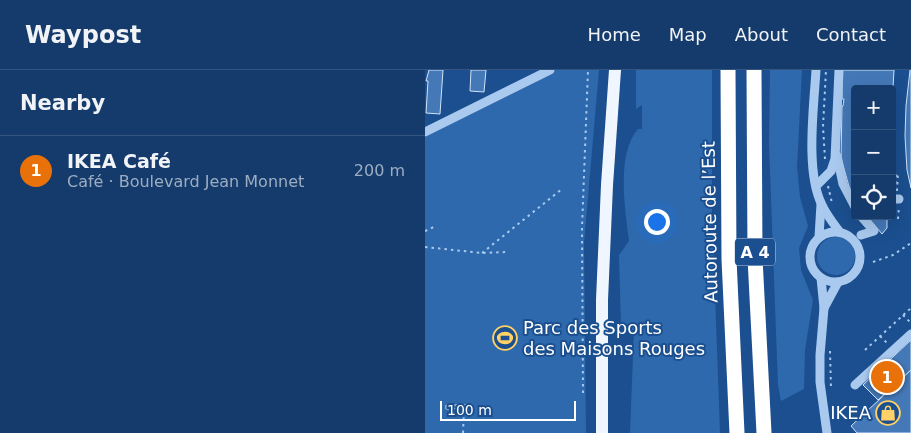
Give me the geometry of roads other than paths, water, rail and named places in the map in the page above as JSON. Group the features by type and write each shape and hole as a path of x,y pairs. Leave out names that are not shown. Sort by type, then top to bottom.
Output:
{"highway":[{"name":"Autoroute de l’Est","path":"728,70 729,259 737,433"},
{"name":"A 4","path":"755,70 755,258 764,433"}],"main road":[{"path":"602,433 603,300 607,184 615,70"}],"street":[{"path":"425,132 550,70"},
{"path":"816,70 811,137 816,186 821,204 839,231"},
{"path":"816,186 831,171 835,159 839,70"},
{"path":"835,151 843,184 851,199"},
{"path":"819,237 821,204"},
{"path":"861,235 873,231 864,220"},
{"path":"831,231 839,231 854,239 859,246 861,260 853,275 846,280 832,282 821,278 815,273 809,258 810,250 819,237 831,231"},
{"path":"821,278 824,308 820,382 827,433"},
{"path":"824,308 839,282"},
{"path":"855,385 911,334"},
{"path":"764,417 770,433"}],"place":[{"name":"Parc des Sports des Maisons Rouges","path":"505,338"},
{"name":"IKEA Café","path":"887,377"},
{"name":"IKEA","path":"888,413"}]}
